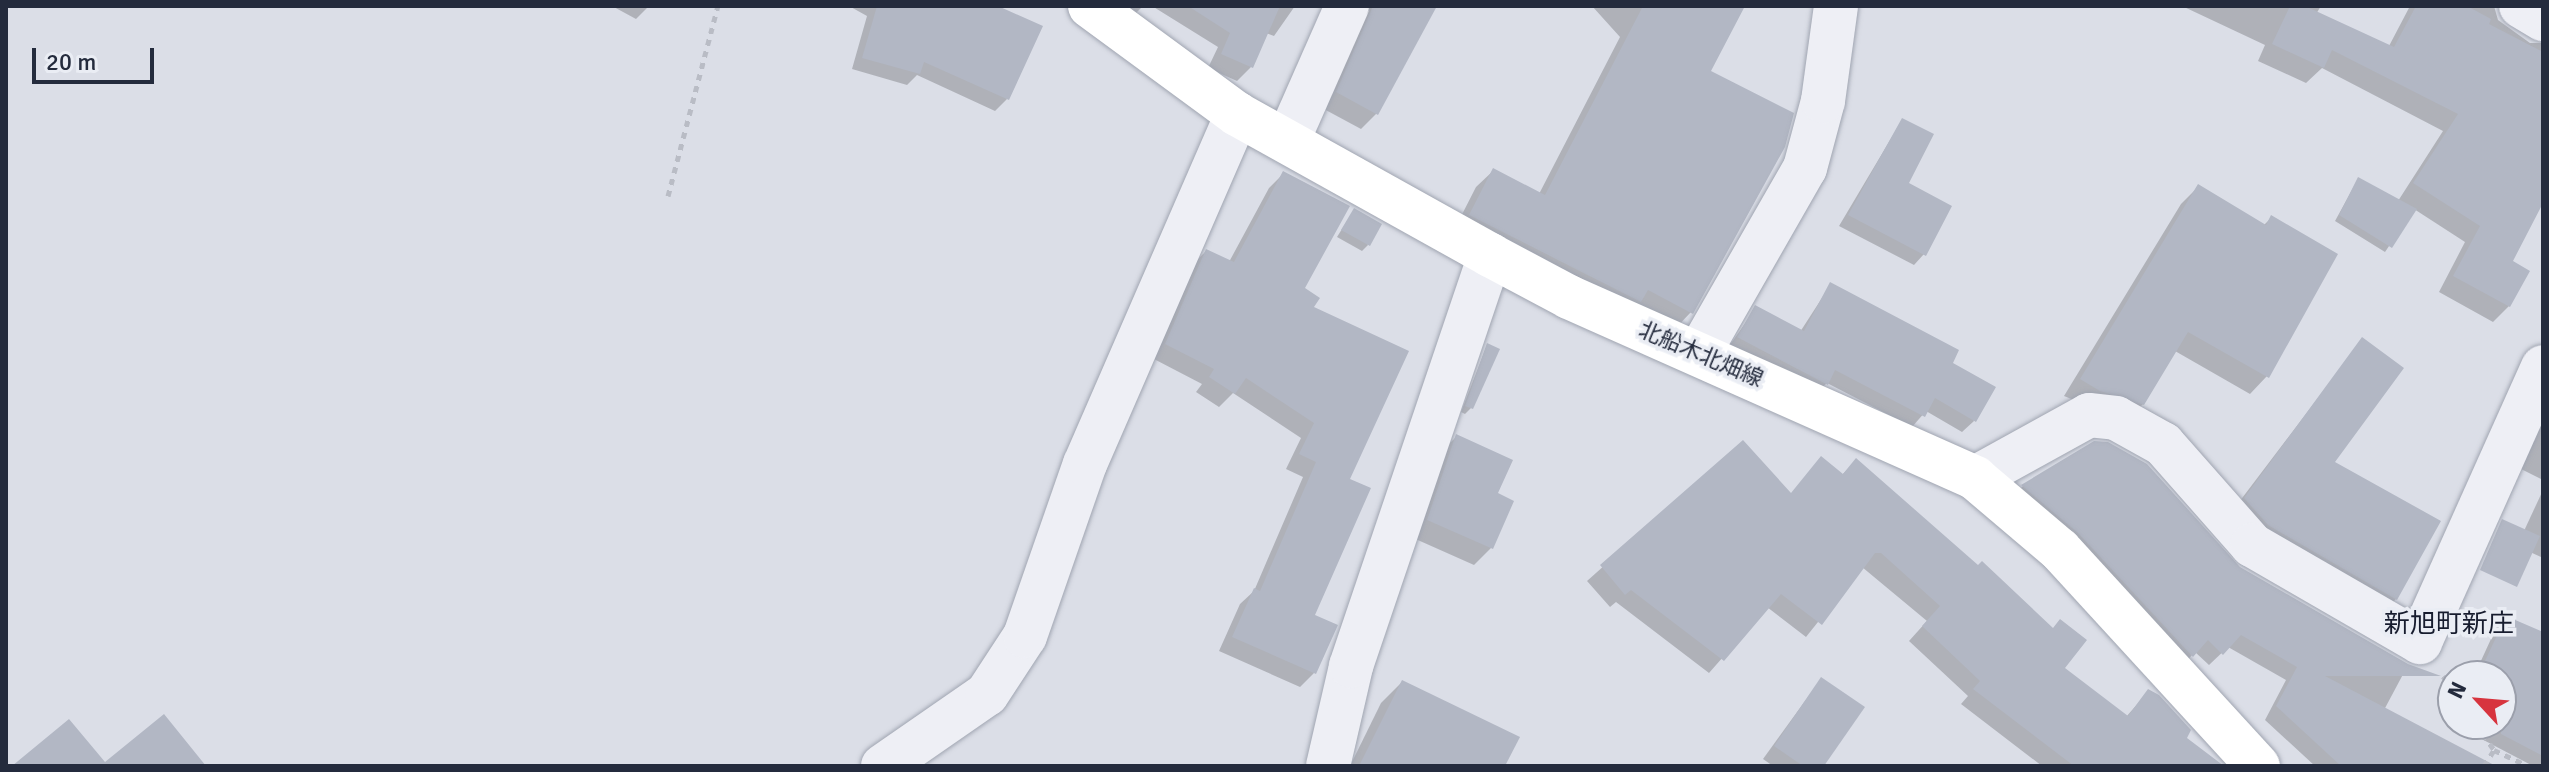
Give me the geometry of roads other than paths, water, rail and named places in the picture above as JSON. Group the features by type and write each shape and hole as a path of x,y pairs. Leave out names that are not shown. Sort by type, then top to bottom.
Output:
{"main road":[{"name":"北船木北畑線","path":"1090,6 1237,114 1490,255 1569,297 1975,478 2060,550 2258,766"}],"street":[{"path":"1288,140 1347,6"},
{"path":"1699,353 1805,168 1823,101 1836,6"},
{"path":"2521,6 2543,19"},
{"path":"883,766 987,694 1025,636 1085,464 1237,114"},
{"path":"1328,766 1356,651 1490,255"},
{"path":"1975,478 2089,415 2116,418 2163,444 2252,545 2420,642 2543,367"}],"district":[{"name":"新旭町新庄","path":"2449,625"}]}
